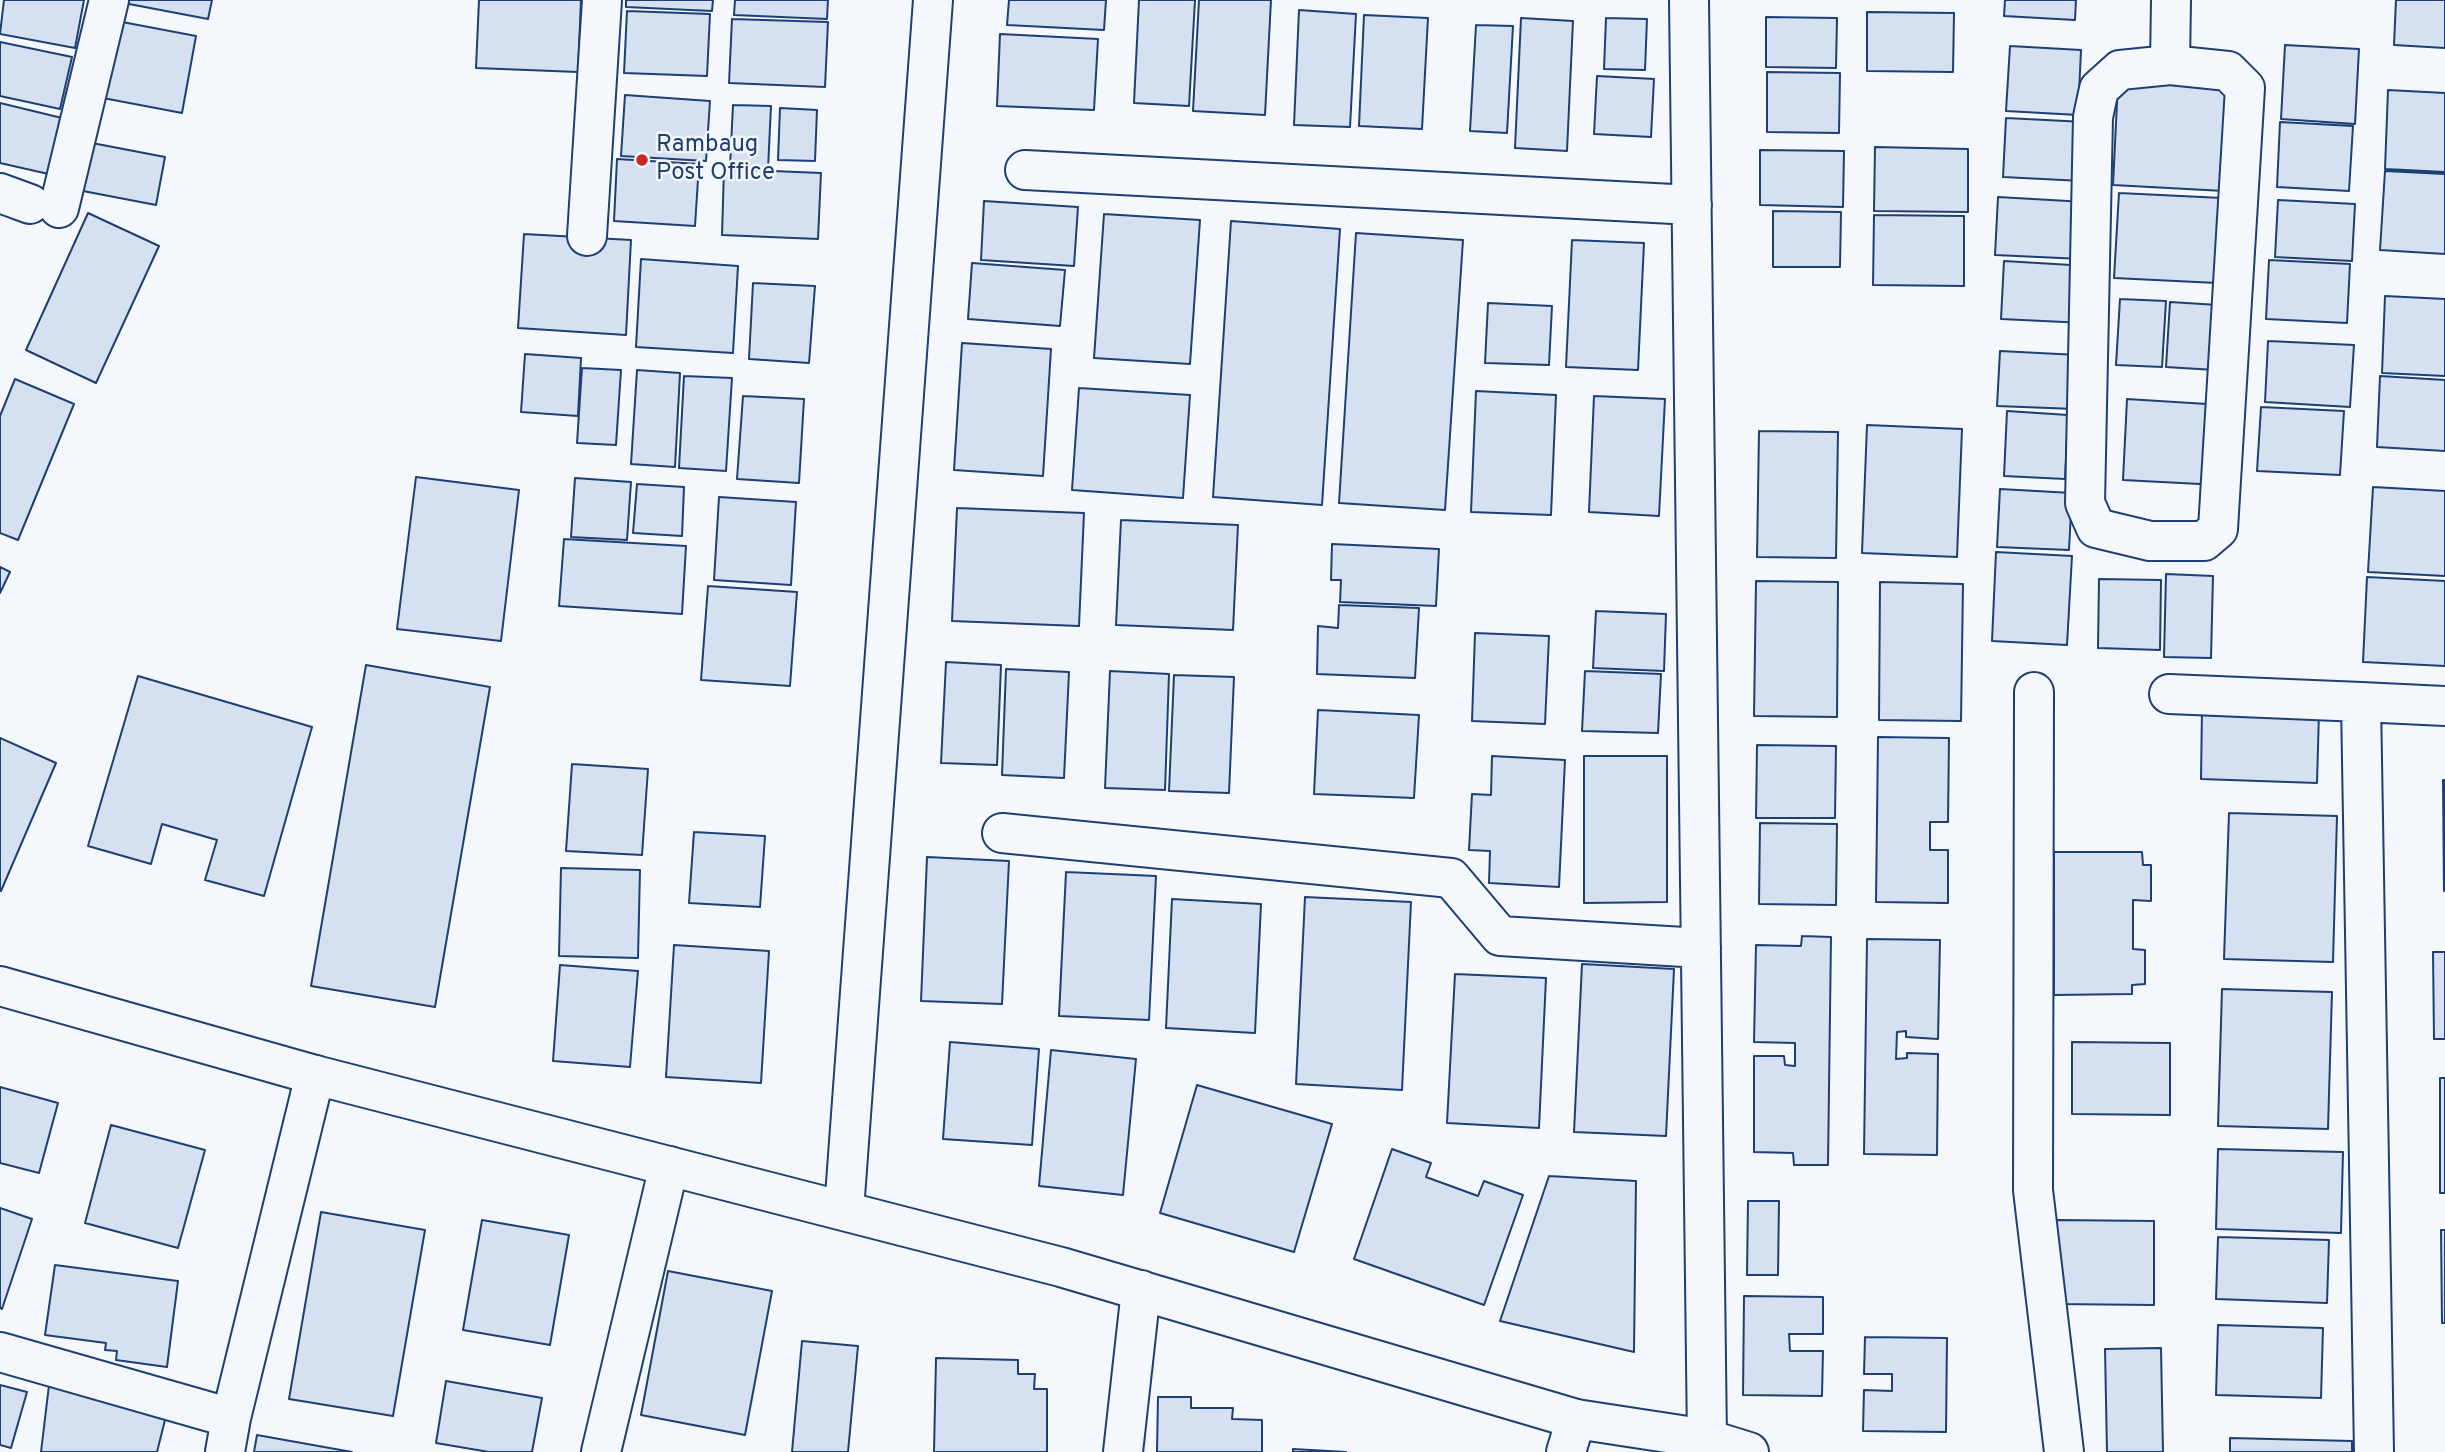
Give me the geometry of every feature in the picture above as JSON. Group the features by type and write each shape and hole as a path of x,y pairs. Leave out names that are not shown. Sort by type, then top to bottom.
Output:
{"street":[{"path":"30,202 109,0"},
{"path":"587,236 602,0"},
{"path":"844,1210 933,0"},
{"path":"1689,0 1707,1439"},
{"path":"2170,65 2171,0"},
{"path":"2170,65 2228,71 2245,88 2218,529 2204,541 2150,541 2096,528 2085,503 2093,117 2099,89 2120,70 2170,65"},
{"path":"1025,170 1692,205"},
{"path":"2034,692 2033,1190 2064,1452"},
{"path":"2169,694 2445,706"},
{"path":"2361,702 2374,1452"},
{"path":"1002,833 1451,878 1500,936 1701,948"},
{"path":"0,986 315,1075 844,1210 1141,1290 1571,1435 1707,1439 1749,1452"},
{"path":"0,1352 228,1435 315,1075"},
{"path":"601,1452 669,1166"},
{"path":"1123,1452 1141,1290"}],"building":[{"path":"4,0 84,0 75,48 0,34"},
{"path":"129,0 212,0 208,19 129,4"},
{"path":"479,0 581,0 578,72 476,68"},
{"path":"626,0 713,0 712,11 626,7"},
{"path":"735,0 828,0 827,19 734,15"},
{"path":"1009,0 1106,0 1104,30 1007,25"},
{"path":"1139,0 1195,0 1189,106 1134,103"},
{"path":"1199,0 1271,0 1265,115 1193,111"},
{"path":"2005,0 2076,0 2075,20 2004,16"},
{"path":"2396,0 2445,0 2445,48 2394,45"},
{"path":"1299,10 1356,14 1350,127 1294,125"},
{"path":"627,11 710,14 707,76 624,73"},
{"path":"1867,12 1954,13 1953,72 1867,71"},
{"path":"1364,15 1428,18 1422,129 1359,126"},
{"path":"1766,17 1837,18 1836,68 1766,67"},
{"path":"1521,18 1573,21 1567,151 1515,148"},
{"path":"1606,18 1647,19 1645,70 1604,69"},
{"path":"732,19 828,22 825,87 729,83"},
{"path":"117,21 196,36 182,113 103,98"},
{"path":"1476,25 1513,26 1507,133 1470,131"},
{"path":"1000,34 1098,39 1094,110 997,106"},
{"path":"0,42 72,57 60,109 0,96"},
{"path":"2285,45 2359,49 2355,124 2281,119"},
{"path":"2010,46 2081,50 2078,115 2006,111"},
{"path":"1767,72 1840,73 1839,133 1767,132"},
{"path":"1597,76 1654,79 1651,137 1594,134"},
{"path":"2118,82 2230,88 2224,191 2113,185"},
{"path":"2388,90 2445,93 2445,172 2385,169"},
{"path":"625,95 710,101 706,161 621,156"},
{"path":"0,103 66,119 53,175 0,163"},
{"path":"733,105 771,106 768,169 730,167"},
{"path":"780,108 817,110 815,161 778,160"},
{"path":"2006,118 2085,122 2082,181 2003,177"},
{"path":"2280,122 2353,126 2349,191 2277,187"},
{"path":"92,143 165,157 156,205 83,191"},
{"path":"1875,147 1968,149 1968,212 1874,211"},
{"path":"1760,150 1844,151 1843,207 1760,205"},
{"path":"617,159 699,164 695,226 614,221"},
{"path":"724,169 821,173 818,239 722,235"},
{"path":"2385,171 2445,174 2445,254 2380,250"},
{"path":"2119,193 2222,198 2217,283 2114,278"},
{"path":"1998,197 2085,202 2082,259 1995,255"},
{"path":"2278,200 2355,204 2352,261 2275,257"},
{"path":"984,201 1078,207 1074,266 981,260"},
{"path":"1773,211 1841,212 1840,267 1773,267"},
{"path":"88,213 159,246 96,383 26,350"},
{"path":"1104,214 1200,220 1190,364 1094,358"},
{"path":"1874,215 1964,216 1964,286 1873,285"},
{"path":"1231,221 1340,229 1322,505 1213,497"},
{"path":"1356,233 1463,240 1445,510 1339,503"},
{"path":"524,234 631,240 626,335 518,328"},
{"path":"1572,240 1644,243 1638,370 1566,367"},
{"path":"641,259 738,266 733,353 636,347"},
{"path":"2269,260 2350,264 2347,323 2266,319"},
{"path":"2004,261 2088,266 2085,323 2001,319"},
{"path":"972,263 1065,270 1060,326 968,319"},
{"path":"753,283 815,286 809,363 749,359"},
{"path":"2385,296 2445,299 2445,376 2382,373"},
{"path":"2120,299 2166,301 2162,367 2116,365"},
{"path":"2170,302 2218,305 2215,370 2166,367"},
{"path":"1488,303 1552,306 1549,365 1485,363"},
{"path":"2268,341 2354,345 2350,407 2265,402"},
{"path":"962,343 1051,349 1043,476 954,470"},
{"path":"2000,351 2078,355 2075,409 1997,406"},
{"path":"525,354 581,358 578,416 521,412"},
{"path":"582,368 621,370 616,445 577,443"},
{"path":"637,370 680,373 675,467 631,464"},
{"path":"684,376 732,378 726,471 679,468"},
{"path":"2380,376 2445,380 2445,451 2377,447"},
{"path":"15,379 74,404 18,540 0,533 0,416"},
{"path":"1079,388 1190,395 1183,498 1072,490"},
{"path":"1476,391 1556,395 1551,515 1471,512"},
{"path":"743,396 804,399 799,483 737,479"},
{"path":"1594,396 1665,399 1659,516 1589,512"},
{"path":"2127,399 2223,405 2219,485 2123,480"},
{"path":"2261,407 2344,411 2340,475 2257,471"},
{"path":"2007,411 2068,415 2065,479 2004,476"},
{"path":"1867,425 1962,429 1957,557 1862,553"},
{"path":"1759,431 1838,432 1836,558 1757,557"},
{"path":"416,477 519,490 501,641 397,629"},
{"path":"575,478 631,482 627,540 571,537"},
{"path":"637,484 684,487 682,536 633,533"},
{"path":"2373,487 2445,491 2445,576 2368,572"},
{"path":"2000,489 2072,493 2069,550 1997,547"},
{"path":"719,497 796,502 791,585 714,580"},
{"path":"957,508 1084,513 1079,626 952,621"},
{"path":"1121,520 1238,525 1233,630 1116,625"},
{"path":"564,539 686,546 682,614 559,606"},
{"path":"1332,544 1439,549 1436,606 1340,602 1341,580 1331,580"},
{"path":"1996,552 2072,556 2067,645 1992,641"},
{"path":"0,567 10,572 0,593"},
{"path":"2166,574 2213,576 2211,658 2164,657"},
{"path":"2367,577 2445,581 2445,666 2363,662"},
{"path":"2099,579 2161,580 2160,650 2098,648"},
{"path":"1756,581 1838,582 1837,717 1754,716"},
{"path":"1880,582 1963,584 1961,721 1879,720"},
{"path":"708,586 797,592 790,686 701,680"},
{"path":"1339,605 1419,608 1415,678 1317,674 1318,626 1338,628"},
{"path":"1596,611 1666,614 1664,671 1593,668"},
{"path":"1475,633 1549,636 1545,724 1472,721"},
{"path":"946,662 1001,665 997,765 941,763"},
{"path":"366,665 490,687 435,1007 311,986"},
{"path":"1006,669 1069,672 1064,778 1002,775"},
{"path":"1110,671 1169,674 1165,790 1105,788"},
{"path":"1585,671 1661,674 1658,733 1582,731"},
{"path":"1174,675 1234,677 1229,793 1169,791"},
{"path":"138,676 312,727 264,896 205,880 217,840 162,824 151,864 88,846"},
{"path":"2202,709 2319,712 2317,783 2201,779"},
{"path":"1318,710 1419,715 1414,798 1314,794"},
{"path":"1878,737 1949,738 1948,822 1930,822 1930,850 1948,850 1948,903 1876,902"},
{"path":"0,738 56,763 1,891 0,891"},
{"path":"1757,745 1836,746 1835,818 1756,818"},
{"path":"1492,756 1565,760 1559,887 1489,883 1490,851 1469,850 1472,794 1491,795"},
{"path":"1584,756 1667,756 1667,902 1584,903"},
{"path":"572,764 648,769 642,855 566,851"},
{"path":"2445,780 2445,891 2444,891"},
{"path":"2229,813 2337,816 2333,962 2224,959"},
{"path":"1760,823 1837,824 1836,905 1759,904"},
{"path":"694,832 765,836 760,907 689,903"},
{"path":"2054,852 2142,852 2143,865 2151,865 2151,901 2133,900 2133,949 2145,950 2145,984 2132,985 2132,994 2054,995"},
{"path":"927,857 1009,861 1002,1004 921,1001"},
{"path":"561,868 640,870 638,958 559,956"},
{"path":"1066,872 1156,876 1149,1020 1059,1016"},
{"path":"1305,897 1411,902 1402,1090 1296,1084"},
{"path":"1172,899 1261,904 1255,1033 1166,1028"},
{"path":"1802,936 1831,937 1828,1165 1794,1165 1793,1153 1754,1152 1754,1056 1784,1056 1785,1065 1795,1066 1795,1043 1754,1042 1756,945 1801,946"},
{"path":"1867,939 1940,940 1938,1039 1906,1037 1906,1031 1897,1032 1896,1059 1907,1058 1907,1053 1938,1054 1937,1155 1864,1154"},
{"path":"674,945 769,951 761,1083 666,1077"},
{"path":"2433,952 2445,952 2445,1039 2434,1039"},
{"path":"1582,964 1674,969 1666,1136 1574,1132"},
{"path":"560,965 638,971 630,1067 553,1061"},
{"path":"1455,974 1546,978 1539,1128 1447,1123"},
{"path":"2222,989 2332,992 2328,1129 2218,1126"},
{"path":"950,1042 1039,1049 1032,1145 943,1139"},
{"path":"2072,1042 2170,1043 2170,1115 2072,1114"},
{"path":"1051,1050 1136,1059 1123,1195 1039,1186"},
{"path":"2440,1078 2445,1078 2445,1193 2440,1193"},
{"path":"1197,1085 1332,1124 1294,1252 1160,1213"},
{"path":"0,1087 58,1103 39,1173 0,1163"},
{"path":"111,1125 205,1150 178,1248 85,1223"},
{"path":"1392,1149 1431,1163 1426,1177 1478,1196 1484,1181 1523,1195 1484,1305 1354,1259"},
{"path":"2218,1149 2343,1152 2341,1233 2216,1229"},
{"path":"1549,1176 1636,1181 1634,1352 1500,1321"},
{"path":"1748,1201 1779,1201 1778,1275 1747,1275"},
{"path":"0,1208 32,1219 2,1309 0,1308"},
{"path":"321,1212 425,1230 393,1416 289,1399"},
{"path":"482,1220 569,1235 550,1345 463,1330"},
{"path":"2056,1220 2154,1221 2154,1305 2056,1304"},
{"path":"2441,1230 2445,1230 2445,1323 2442,1323"},
{"path":"2218,1237 2329,1240 2327,1303 2216,1299"},
{"path":"55,1265 178,1281 167,1367 116,1360 117,1351 105,1350 106,1343 45,1335"},
{"path":"668,1271 772,1291 745,1435 641,1415"},
{"path":"1744,1296 1823,1297 1823,1334 1789,1334 1790,1351 1823,1351 1822,1396 1743,1395"},
{"path":"2218,1325 2323,1328 2321,1398 2216,1395"},
{"path":"1865,1337 1947,1338 1946,1432 1863,1431 1864,1390 1892,1391 1892,1374 1864,1374"},
{"path":"802,1341 858,1346 848,1452 792,1452"},
{"path":"2161,1348 2163,1452 2107,1452 2105,1349"},
{"path":"936,1358 1018,1360 1018,1374 1035,1374 1034,1389 1047,1389 1047,1452 934,1452"},
{"path":"446,1381 542,1398 532,1452 489,1452 436,1443"},
{"path":"0,1385 27,1392 11,1448 0,1445"},
{"path":"49,1385 167,1412 157,1452 41,1452"},
{"path":"1158,1397 1191,1397 1191,1408 1233,1408 1232,1419 1262,1420 1262,1452 1157,1452"},
{"path":"257,1435 352,1452 254,1452"},
{"path":"2230,1438 2352,1441 2352,1452 2230,1452"},
{"path":"1293,1449 1346,1452 1293,1452"}],"place":[{"name":"Rambaug Post Office","path":"642,160"}]}
